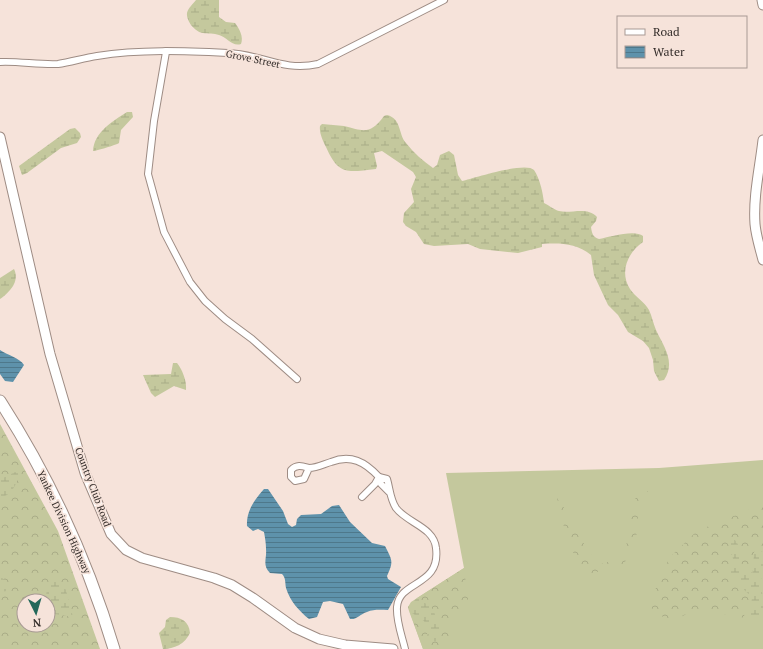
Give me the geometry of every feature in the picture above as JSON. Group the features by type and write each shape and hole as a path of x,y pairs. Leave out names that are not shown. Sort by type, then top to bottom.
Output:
{"highway":[{"name":"Yankee Division Highway","path":"0,401 32,454 67,523 96,595 114,649"}],"street":[{"name":"Grove Street","path":"0,62 59,64 97,56 166,52 234,53 282,65 307,66 318,64 444,0"},
{"path":"762,0 763,5"},
{"path":"166,52 154,121 148,174 164,232 190,282 205,301 225,319 252,339 297,379"},
{"name":"Country Club Road","path":"0,137 50,354 85,473 111,534 126,550 142,558 214,578 232,586 252,597 295,628 319,639 345,645 393,649"},
{"path":"763,140 756,197 755,222 757,239 763,260"},
{"path":"309,468 338,459 351,459 368,466 378,477 381,484 390,493 397,508 431,535 436,545 437,554 434,568 425,578 405,591 397,606 397,617 405,649"},
{"path":"362,497 375,484 378,477"}],"green space":[{"path":"196,0 219,0 219,17 226,22 235,23 241,36 241,44 238,45 232,43 222,36 197,31 190,23 187,16 189,8"},
{"path":"127,112 132,112 133,117 121,130 119,143 93,151 97,138 105,128"},
{"path":"387,115 395,120 409,147 433,168 437,165 440,155 449,151 454,155 458,175 462,181 511,169 529,168 534,170 538,178 544,203 555,210 564,212 584,211 597,217 596,221 591,227 592,233 595,237 599,239 628,233 643,236 643,242 629,257 625,269 625,276 630,289 649,310 656,330 668,355 669,367 664,380 659,381 654,371 653,360 649,348 643,341 628,332 618,315 608,305 594,275 591,255 585,251 574,246 561,244 542,244 542,247 518,253 480,249 468,244 434,246 424,244 416,232 406,226 403,222 404,213 414,202 411,189 416,177 413,172 382,151 374,153 377,166 376,169 351,171 345,170 335,163 322,137 320,126 322,124 366,130 375,126 384,116"},
{"path":"75,128 80,133 81,137 77,143 61,148 27,173 22,175 19,166 70,129"},
{"path":"14,269 16,273 15,282 10,290 0,299 0,278"},
{"path":"173,363 177,363 181,368 186,383 186,390 174,386 155,397 151,393 143,375 171,374"},
{"path":"0,424 58,531 100,649 0,649"},
{"path":"763,460 763,649 423,649 408,607 411,602 464,568 446,473 659,468"},
{"path":"15,472 18,473 18,477 13,489 4,497 0,497 0,477 3,478"},
{"path":"648,491 638,516 636,540 624,564 618,569 607,569 590,574 580,571 564,527 556,494 559,492 567,518 596,562 601,564 616,558 624,549 628,538 632,505 637,496"},
{"path":"763,504 763,552 754,552 752,574 747,575 741,572 742,553 737,543 730,544 734,559 729,571 742,588 752,597 751,607 744,615 748,619 729,614 716,615 691,612 672,621 667,620 650,607 652,595 660,581 669,558 697,531"},
{"path":"732,537 739,547 741,567 744,574 750,575 753,572 754,552 756,550 763,552 763,574 760,582 763,597 763,617 748,619 744,615 751,607 752,597 742,588 729,571 733,559 730,544"},
{"path":"464,568 468,599 466,605 449,628 450,649 423,649 409,611 424,621 428,637 439,636 442,628 431,607 417,598"},
{"path":"0,576 8,583 9,587 7,591 0,592"},
{"path":"57,578 66,590 73,617 56,614 56,593 46,593 49,584"},
{"path":"417,598 431,607 441,626 436,641 430,641 424,621 409,611 408,607"},
{"path":"170,617 184,620 188,625 190,633 188,637 179,645 163,649 159,633 165,627 166,620"}],"water":[{"path":"0,350 16,358 24,365 13,382 5,381 0,374"},
{"path":"264,489 268,489 283,511 288,524 292,527 296,525 297,519 301,515 321,514 332,506 339,505 350,522 372,543 385,546 391,561 391,567 387,576 388,579 401,587 388,610 372,610 355,619 350,619 343,604 330,601 323,602 317,617 309,619 302,613 290,597 282,574 270,573 266,567 266,545 264,532 258,529 253,531 247,526 248,515 254,501"}]}
